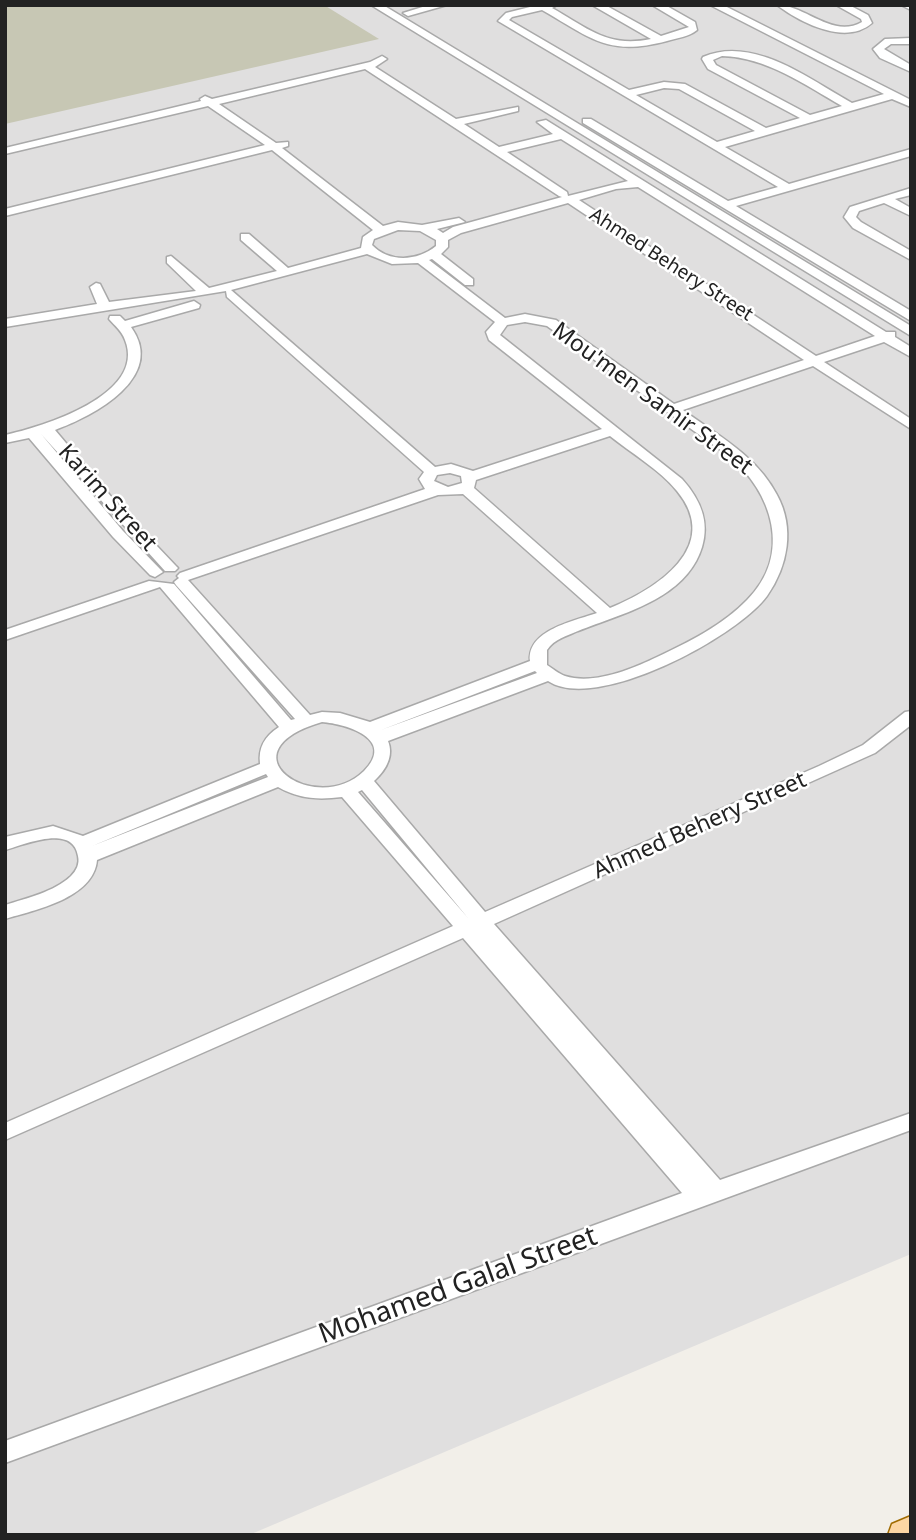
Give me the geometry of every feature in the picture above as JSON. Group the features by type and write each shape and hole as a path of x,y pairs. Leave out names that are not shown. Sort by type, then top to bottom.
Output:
{"main road":[{"path":"904,1535 911,1532"}],"street":[{"path":"376,5 911,332"},
{"path":"406,8 442,5"},
{"path":"597,5 659,39"},
{"path":"657,5 692,24 694,28 689,32 633,45 610,44 548,6 509,15 503,21 788,188"},
{"path":"715,5 911,98"},
{"path":"725,5 749,20"},
{"path":"782,5 834,28 856,29 867,23 865,17 841,5"},
{"path":"406,8 481,58 911,317"},
{"path":"911,41 889,41 878,49 911,69"},
{"path":"809,119 712,67 707,59 719,52 748,54 851,107"},
{"path":"467,61 481,58"},
{"path":"5,145 214,99 367,66 383,60 368,61 214,99 5,151"},
{"path":"833,62 911,104"},
{"name":"Ahmed Behery Street","path":"367,66 911,425"},
{"path":"626,94 659,85 681,86 765,132"},
{"path":"715,146 893,95"},
{"path":"214,99 279,145 386,228"},
{"path":"455,123 514,109"},
{"path":"542,122 911,353"},
{"path":"498,151 562,135"},
{"path":"5,213 279,145"},
{"path":"617,153 634,149"},
{"path":"732,208 788,188 911,152"},
{"path":"732,208 911,158"},
{"path":"442,239 457,230 613,180 621,171"},
{"path":"372,253 366,241 386,228 444,226 659,178"},
{"path":"911,191 854,209 850,217 858,225 911,256"},
{"path":"886,199 911,213"},
{"path":"7,321 206,293 372,253 396,260 420,259 434,254 442,247 442,239 423,228"},
{"path":"245,237 286,272"},
{"path":"791,243 807,243 911,305"},
{"path":"124,325 372,253"},
{"path":"434,254 509,321"},
{"path":"420,259 509,321"},
{"path":"171,260 206,293"},
{"path":"841,289 857,284"},
{"path":"5,439 39,430 82,413 121,385 133,364 134,344 124,325 102,306 96,287"},
{"path":"237,293 435,479 463,482 601,617"},
{"path":"878,333 881,313"},
{"name":"Mou'men Samir Street","path":"535,319 551,323 667,406 759,477 777,512 780,531 780,548 772,572 754,602 737,618 698,643 598,684 571,684 543,670 539,648 545,640 664,588 690,560 698,532 698,519 688,495 664,471 499,342 494,332 509,321 535,319"},
{"path":"667,406 878,333 911,337"},
{"path":"5,635 435,479 463,482 609,428"},
{"name":"Karim Street","path":"39,430 69,466 118,534 168,577 296,723"},
{"path":"5,625 168,577"},
{"path":"373,733 543,670"},
{"name":"Ahmed Behery Street","path":"5,1132 825,770 869,749 911,716"},
{"path":"339,718 373,733 383,749 382,761 376,772 355,786 316,793 289,786 273,774 266,756 269,745 296,723 339,718"},
{"path":"85,849 273,774"},
{"path":"355,786 707,1193"},
{"path":"5,844 25,836 49,832 71,836 85,849 88,865 76,882 64,889 5,912"},
{"name":"Mohamed Galal Street","path":"5,1452 707,1193 911,1121"}],"shaded area":[{"path":"5,5 911,5 911,1254 249,1535 5,1535"},
{"path":"5,5 324,5 379,39 5,124"}]}
